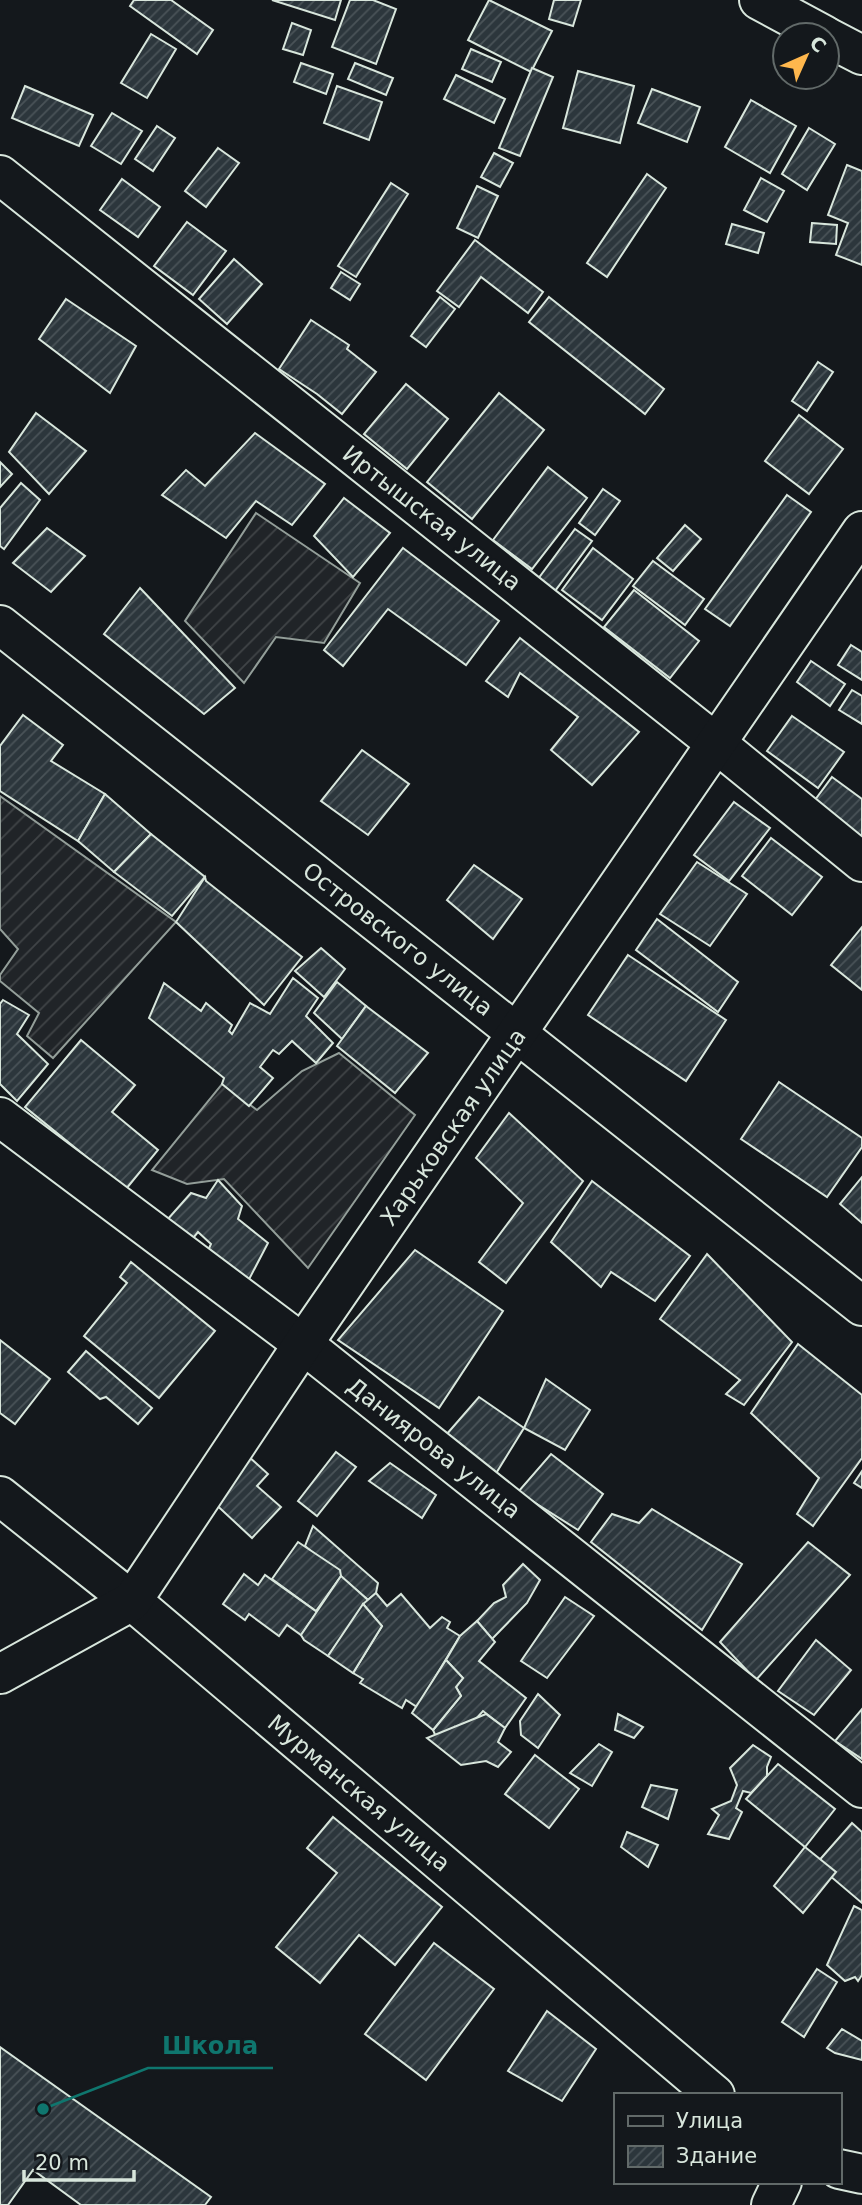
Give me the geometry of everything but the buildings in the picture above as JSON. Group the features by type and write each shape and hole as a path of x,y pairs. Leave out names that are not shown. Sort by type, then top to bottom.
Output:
{"street":[{"path":"759,0 798,21"},
{"path":"841,44 862,55"},
{"name":"Иртышская улица","path":"0,175 862,862"},
{"name":"Харьковская улица","path":"0,1674 132,1601 303,1344 862,531"},
{"name":"Островского улица","path":"0,625 862,1306"},
{"name":"Даниярова улица","path":"0,1117 303,1344 862,1788"},
{"name":"Мурманская улица","path":"0,1496 132,1601 713,2093"},
{"path":"841,2169 862,2174"},
{"path":"771,2205 781,2184"}],"shaded area":[{"path":"256,513 360,583 324,643 276,637 244,683 185,621"},
{"path":"0,796 176,922 53,1058 27,1036 39,1013 0,981 0,975 18,949 0,929"},
{"path":"339,1053 415,1115 308,1268 224,1179 187,1184 152,1170 222,1084 257,1110 302,1071"}],"place":[{"name":"Школа","path":"43,2109"}]}
